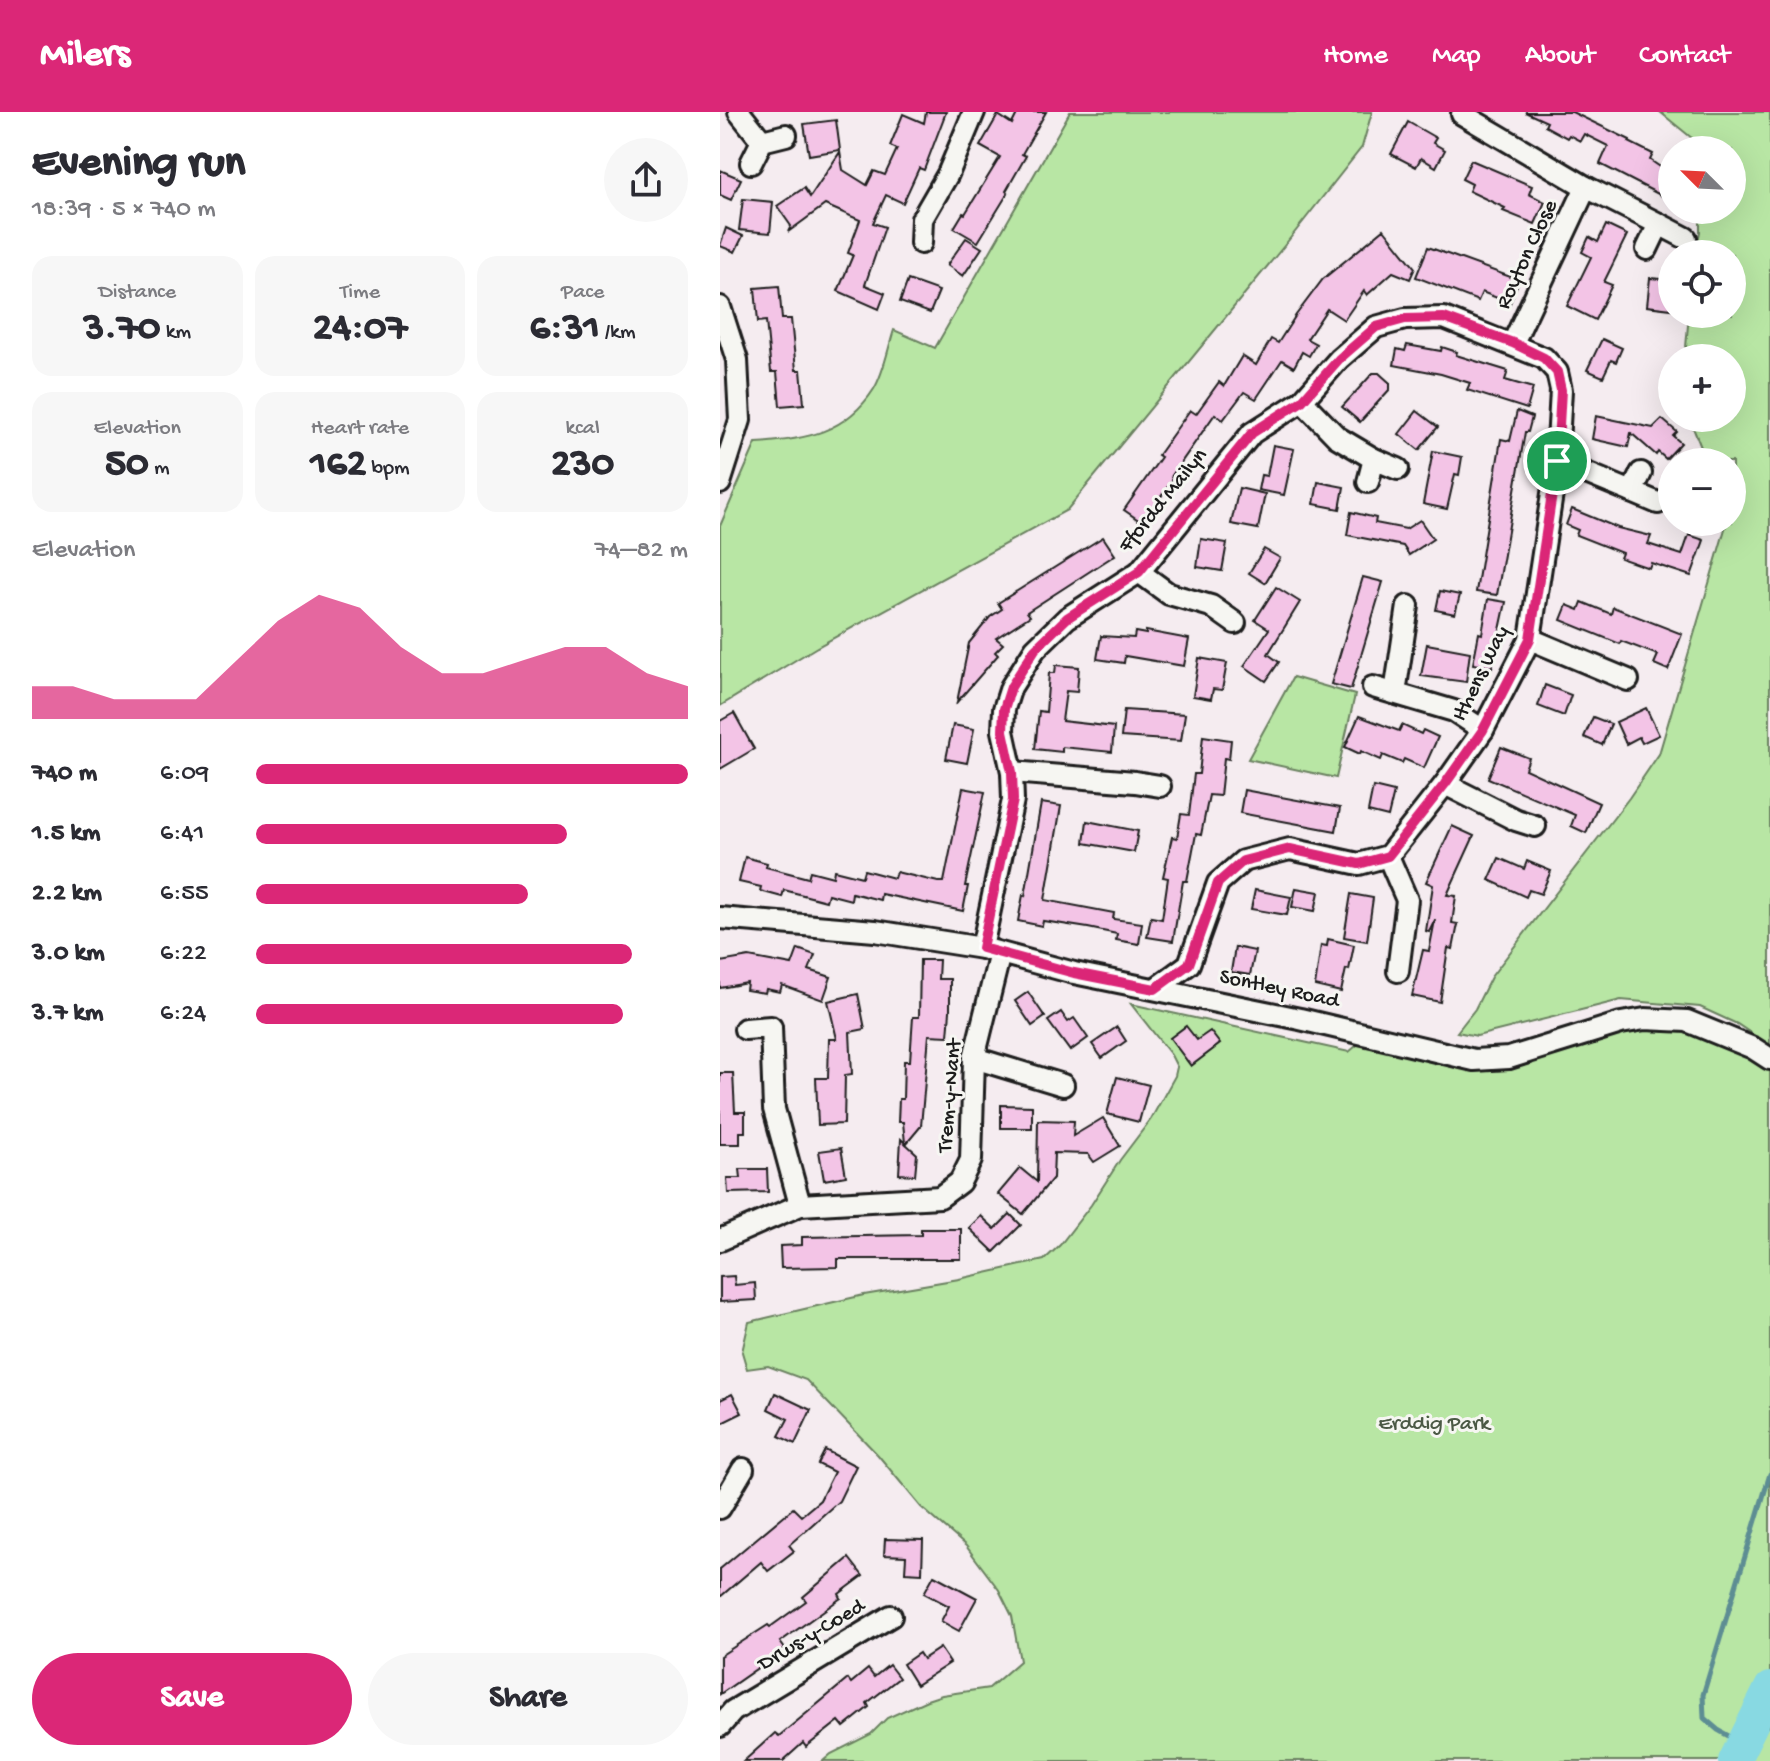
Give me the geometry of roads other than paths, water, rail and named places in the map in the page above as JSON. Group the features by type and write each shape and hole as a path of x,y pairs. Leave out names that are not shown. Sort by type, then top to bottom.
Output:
{"street":[{"path":"739,112 762,141"},
{"path":"921,243 922,219 948,174 974,112"},
{"name":"Royton Close","path":"1462,114 1586,187 1658,223"},
{"path":"751,163 762,141 786,135"},
{"name":"Royton Close","path":"1513,343 1586,187"},
{"path":"1647,249 1659,224"},
{"name":"Royton Close","path":"1659,224 1686,238"},
{"path":"720,307 737,360 740,420 720,483"},
{"name":"Ithens Way","path":"1339,359 1376,327 1405,319 1444,318 1513,343 1544,358 1557,372 1561,390 1557,461 1530,639 1483,730 1388,856"},
{"name":"Ffordd Mailyn","path":"991,951 1013,800 1012,772 1003,731 1004,709 1021,668 1035,649 1067,618 1139,572 1252,433 1302,401 1339,359"},
{"path":"1302,401 1337,437 1398,469"},
{"path":"1368,482 1374,459"},
{"path":"1557,461 1658,503"},
{"path":"1632,492 1641,473"},
{"path":"1139,572 1169,594 1211,606 1235,623"},
{"path":"1395,693 1408,606"},
{"path":"1530,639 1628,680"},
{"path":"1373,687 1454,711 1483,730"},
{"path":"1012,772 1137,772 1160,786"},
{"path":"1445,784 1516,820 1535,826"},
{"path":"1155,989 1189,964 1218,883 1243,861 1290,849 1359,864 1388,856 1407,900 1398,971"},
{"name":"Sontley Road","path":"720,918 875,931 991,951 1074,973 1300,1019 1474,1060 1509,1058 1621,1023 1645,1019 1687,1021 1753,1048 1770,1059"},
{"name":"Trem-y-Nant","path":"720,1240 800,1205 940,1197 960,1182 971,1160 974,1058 991,951"},
{"path":"745,1029 780,1026 774,1109 800,1205"},
{"path":"974,1058 1063,1085"},
{"path":"720,1508 743,1469"},
{"name":"Drws-y-Coed","path":"720,1726 733,1711 891,1616"}],"waterway":[{"path":"1743,1744 1704,1718 1703,1695 1770,1474"},
{"path":"1734,1761 1770,1688"}],"park label":[{"name":"Erddig Park","path":"1434,1425"}]}
